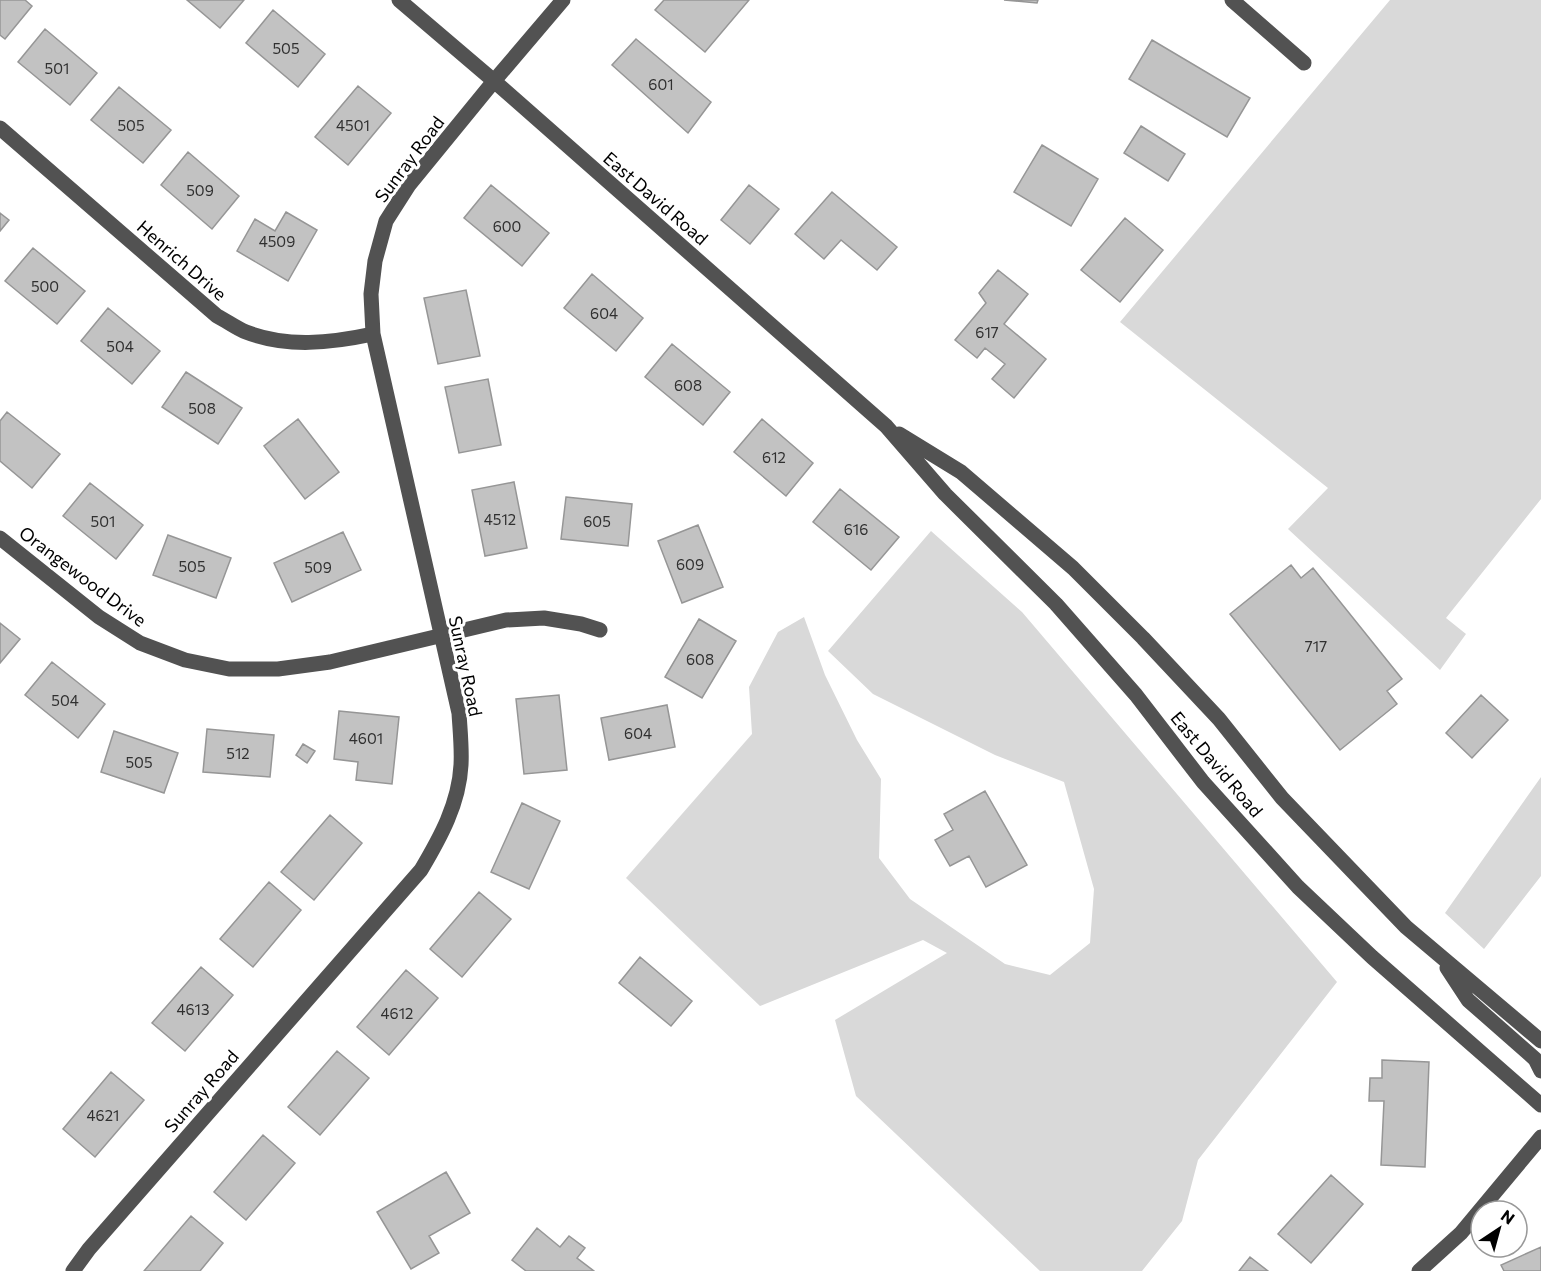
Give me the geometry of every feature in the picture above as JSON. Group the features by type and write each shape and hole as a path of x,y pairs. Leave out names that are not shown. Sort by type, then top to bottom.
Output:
{"street":[{"name":"East David Road","path":"399,0 886,426 945,494 1056,604 1136,695 1203,782 1298,887 1372,957 1541,1105"},
{"name":"Sunray Road","path":"73,1271 97,1240 421,870 442,835 456,796 461,766 459,713 373,334 371,294 375,261 386,221 409,185 563,0"},
{"path":"1232,0 1304,63"},
{"name":"Henrich Drive","path":"0,128 217,316 245,332 276,341 305,343 373,334"},
{"name":"East David Road","path":"886,426 961,472 1073,568 1219,719 1290,806 1406,927 1541,1041"},
{"name":"Orangewood Drive","path":"0,538 99,617 140,643 184,660 229,669 278,669 330,662 506,620 544,618 581,624 600,630"},
{"path":"1439,954 1468,1000 1535,1059 1541,1071"},
{"path":"1419,1271 1461,1233 1541,1137"}],"shaded area":[{"path":"1390,0 1541,0 1541,499 1446,618 1466,634 1440,670 1288,529 1328,488 1120,322"},
{"path":"931,531 1022,612 1337,982 1198,1160 1182,1221 1142,1271 1040,1271 856,1096 835,1020 947,953 923,940 760,1006 626,878 752,734 749,687 778,632 804,617 825,675 857,740 881,779 879,858 910,899 1005,964 1050,975 1090,943 1094,889 1064,782 995,755 873,694 828,651"},
{"path":"1541,777 1541,876 1484,949 1445,913"}],"building":[{"path":"0,0 25,0 32,6 5,39 0,35"},
{"path":"187,0 244,0 220,28"},
{"path":"664,0 749,0 705,52 655,10"},
{"path":"1004,0 1038,0 1037,3"},
{"path":"273,10 325,54 298,87 246,43"},
{"path":"45,29 97,73 70,105 18,62"},
{"path":"636,39 711,102 688,133 612,65"},
{"path":"1152,40 1250,98 1227,137 1129,79"},
{"path":"358,86 391,113 348,165 315,137"},
{"path":"119,87 171,130 143,163 91,120"},
{"path":"1141,126 1185,154 1168,181 1124,153"},
{"path":"1042,145 1098,179 1071,226 1014,192"},
{"path":"188,152 239,196 212,229 161,185"},
{"path":"491,185 549,233 522,266 464,218"},
{"path":"749,185 779,209 750,244 721,220"},
{"path":"832,192 897,247 877,270 841,240 824,259 795,234"},
{"path":"286,212 317,230 288,281 237,251 255,219 275,231"},
{"path":"0,213 9,220 0,231"},
{"path":"1125,218 1163,250 1120,302 1081,270"},
{"path":"33,248 85,291 57,324 5,281"},
{"path":"998,270 1028,294 1004,324 1046,359 1014,398 992,379 1005,364 985,348 977,358 955,340 986,303 979,293"},
{"path":"592,274 643,318 616,351 564,308"},
{"path":"466,290 480,356 438,364 424,298"},
{"path":"108,308 160,351 132,384 81,341"},
{"path":"672,344 730,392 703,425 645,377"},
{"path":"186,372 242,408 218,444 162,407"},
{"path":"488,379 501,445 459,453 445,387"},
{"path":"7,412 60,454 32,488 0,461 0,421"},
{"path":"298,419 339,472 305,499 264,446"},
{"path":"762,419 813,463 786,496 734,452"},
{"path":"514,482 527,548 485,556 472,490"},
{"path":"90,483 143,525 116,559 63,516"},
{"path":"840,489 899,537 871,570 813,522"},
{"path":"566,497 632,504 628,546 561,539"},
{"path":"698,525 723,587 682,603 658,541"},
{"path":"343,532 361,570 292,602 274,563"},
{"path":"168,535 231,558 216,598 153,575"},
{"path":"1291,565 1301,578 1313,568 1402,679 1387,691 1397,704 1340,750 1230,614"},
{"path":"699,619 736,641 702,698 665,677"},
{"path":"0,623 20,639 0,663"},
{"path":"52,662 105,704 78,738 25,695"},
{"path":"559,695 567,770 524,774 516,699"},
{"path":"1481,695 1508,720 1472,758 1446,733"},
{"path":"667,705 675,747 609,760 601,718"},
{"path":"339,711 399,717 392,784 356,780 358,762 334,759"},
{"path":"207,729 274,735 270,777 203,772"},
{"path":"114,731 178,753 164,793 101,772"},
{"path":"303,744 315,751 307,763 296,755"},
{"path":"985,791 1027,865 986,887 969,856 950,866 935,840 953,830 944,814"},
{"path":"522,803 560,821 529,889 491,872"},
{"path":"330,815 362,843 314,900 281,872"},
{"path":"269,882 301,910 253,967 220,939"},
{"path":"479,892 511,919 462,977 430,949"},
{"path":"640,957 692,1001 671,1026 619,983"},
{"path":"201,967 233,995 185,1051 152,1023"},
{"path":"406,970 438,998 389,1055 357,1027"},
{"path":"337,1051 369,1078 320,1135 288,1107"},
{"path":"1382,1060 1429,1062 1425,1167 1381,1165 1384,1101 1369,1101 1370,1078 1382,1078"},
{"path":"111,1072 144,1100 95,1157 63,1129"},
{"path":"263,1135 295,1163 246,1220 214,1192"},
{"path":"446,1172 470,1213 429,1236 439,1253 411,1269 377,1212"},
{"path":"1331,1175 1363,1204 1311,1263 1278,1234"},
{"path":"191,1216 223,1243 200,1271 144,1271"},
{"path":"537,1228 560,1247 569,1236 585,1248 577,1258 594,1271 526,1271 512,1260"},
{"path":"1541,1247 1541,1271 1504,1271 1501,1265 1514,1259 1529,1259 1529,1252"},
{"path":"1250,1257 1268,1271 1239,1271"}]}
